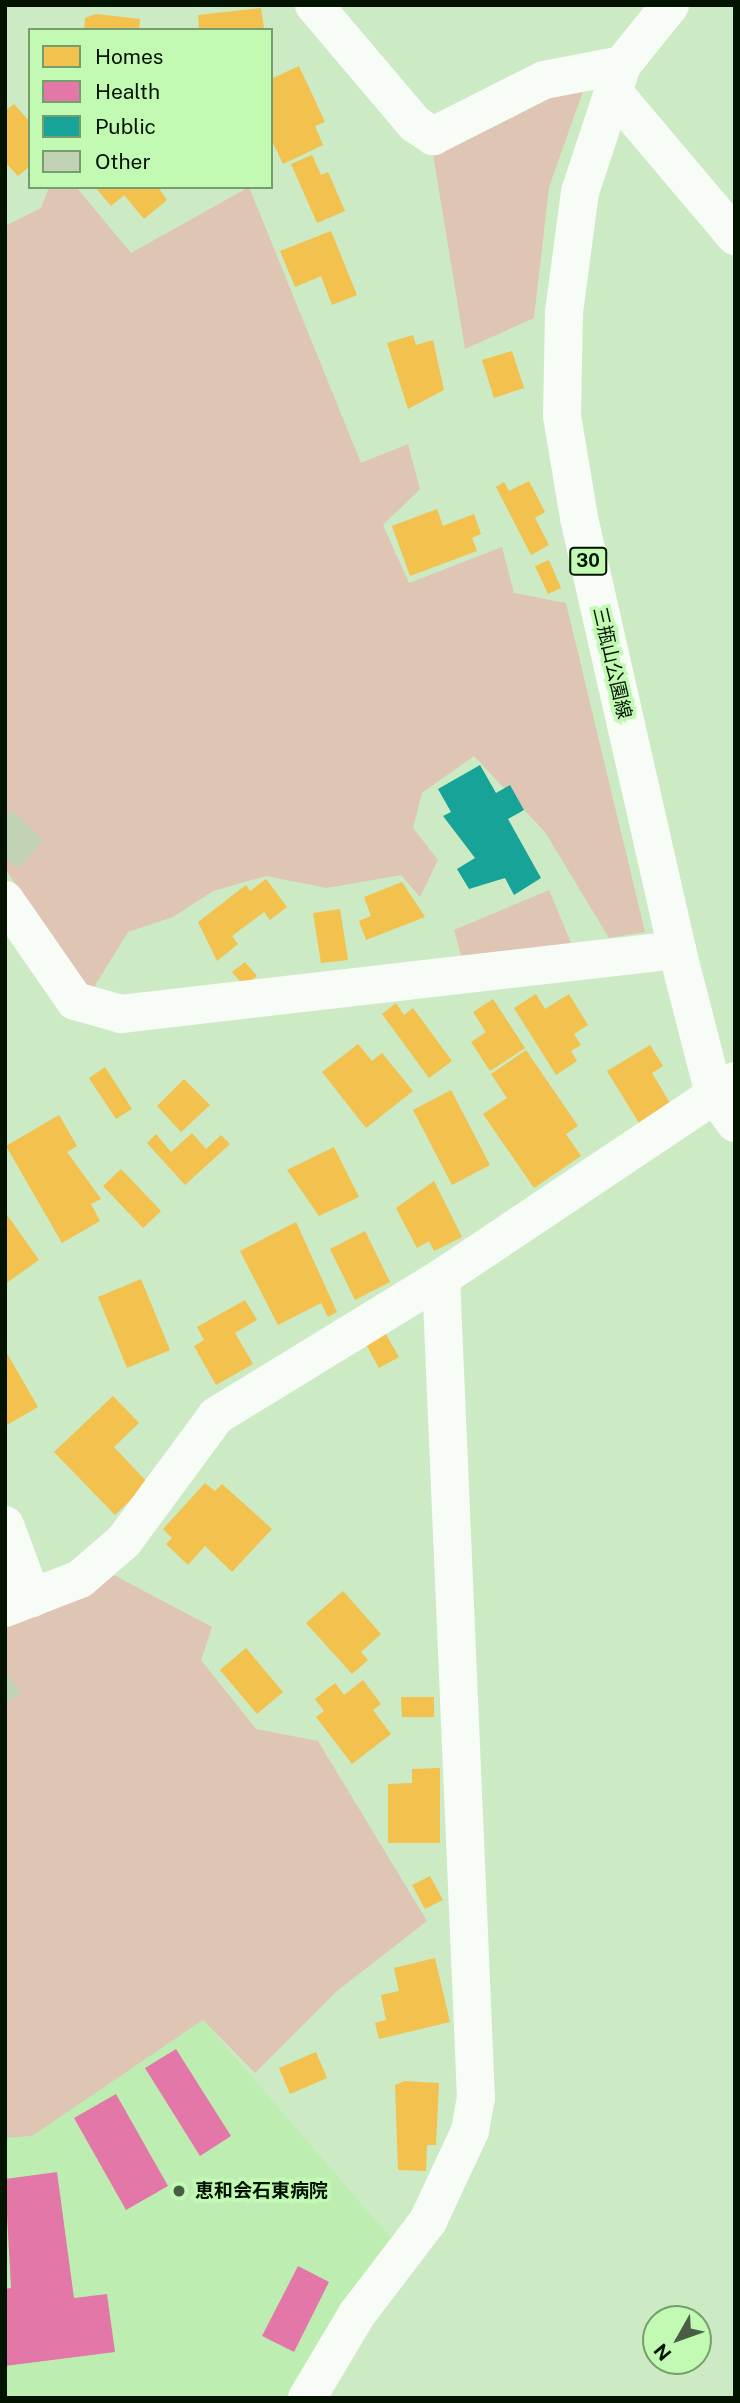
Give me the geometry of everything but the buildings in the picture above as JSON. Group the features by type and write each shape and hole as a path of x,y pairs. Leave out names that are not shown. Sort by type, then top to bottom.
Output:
{"street":[{"path":"314,5 415,124 433,136 544,80 619,79 735,236"},
{"name":"三瓶山公園線","path":"670,5 619,79 580,192 564,312 562,416 579,518 677,950 728,1100"},
{"path":"5,900 75,1001 121,1014 677,950"},
{"path":"5,1525 18,1603 80,1578 124,1541 216,1416 728,1100"},
{"path":"307,2398 357,2314 428,2221 466,2143 475,2098 441,1278"}],"shaded area":[{"path":"587,80 549,187 534,318 465,349 433,154"},
{"path":"48,189 78,189 131,253 250,189 361,463 408,444 420,489 383,525 409,583 502,547 514,593 566,603 645,932 609,938 545,832 474,756 422,793 413,828 438,860 420,897 401,875 327,888 266,876 213,891 173,917 128,932 91,992 5,869 5,226 41,208"},
{"path":"549,890 571,943 462,958 454,930"},
{"path":"110,1573 212,1627 201,1660 256,1729 318,1741 427,1921 337,1991 255,2073 203,2020 32,2136 5,2138 5,1627 79,1597"},
{"name":"恵和会石東病院","path":"203,2020 396,2244 292,2398 5,2398 5,2138 32,2136"}],"place":[{"name":"恵和会石東病院","path":"179,2191"}]}
